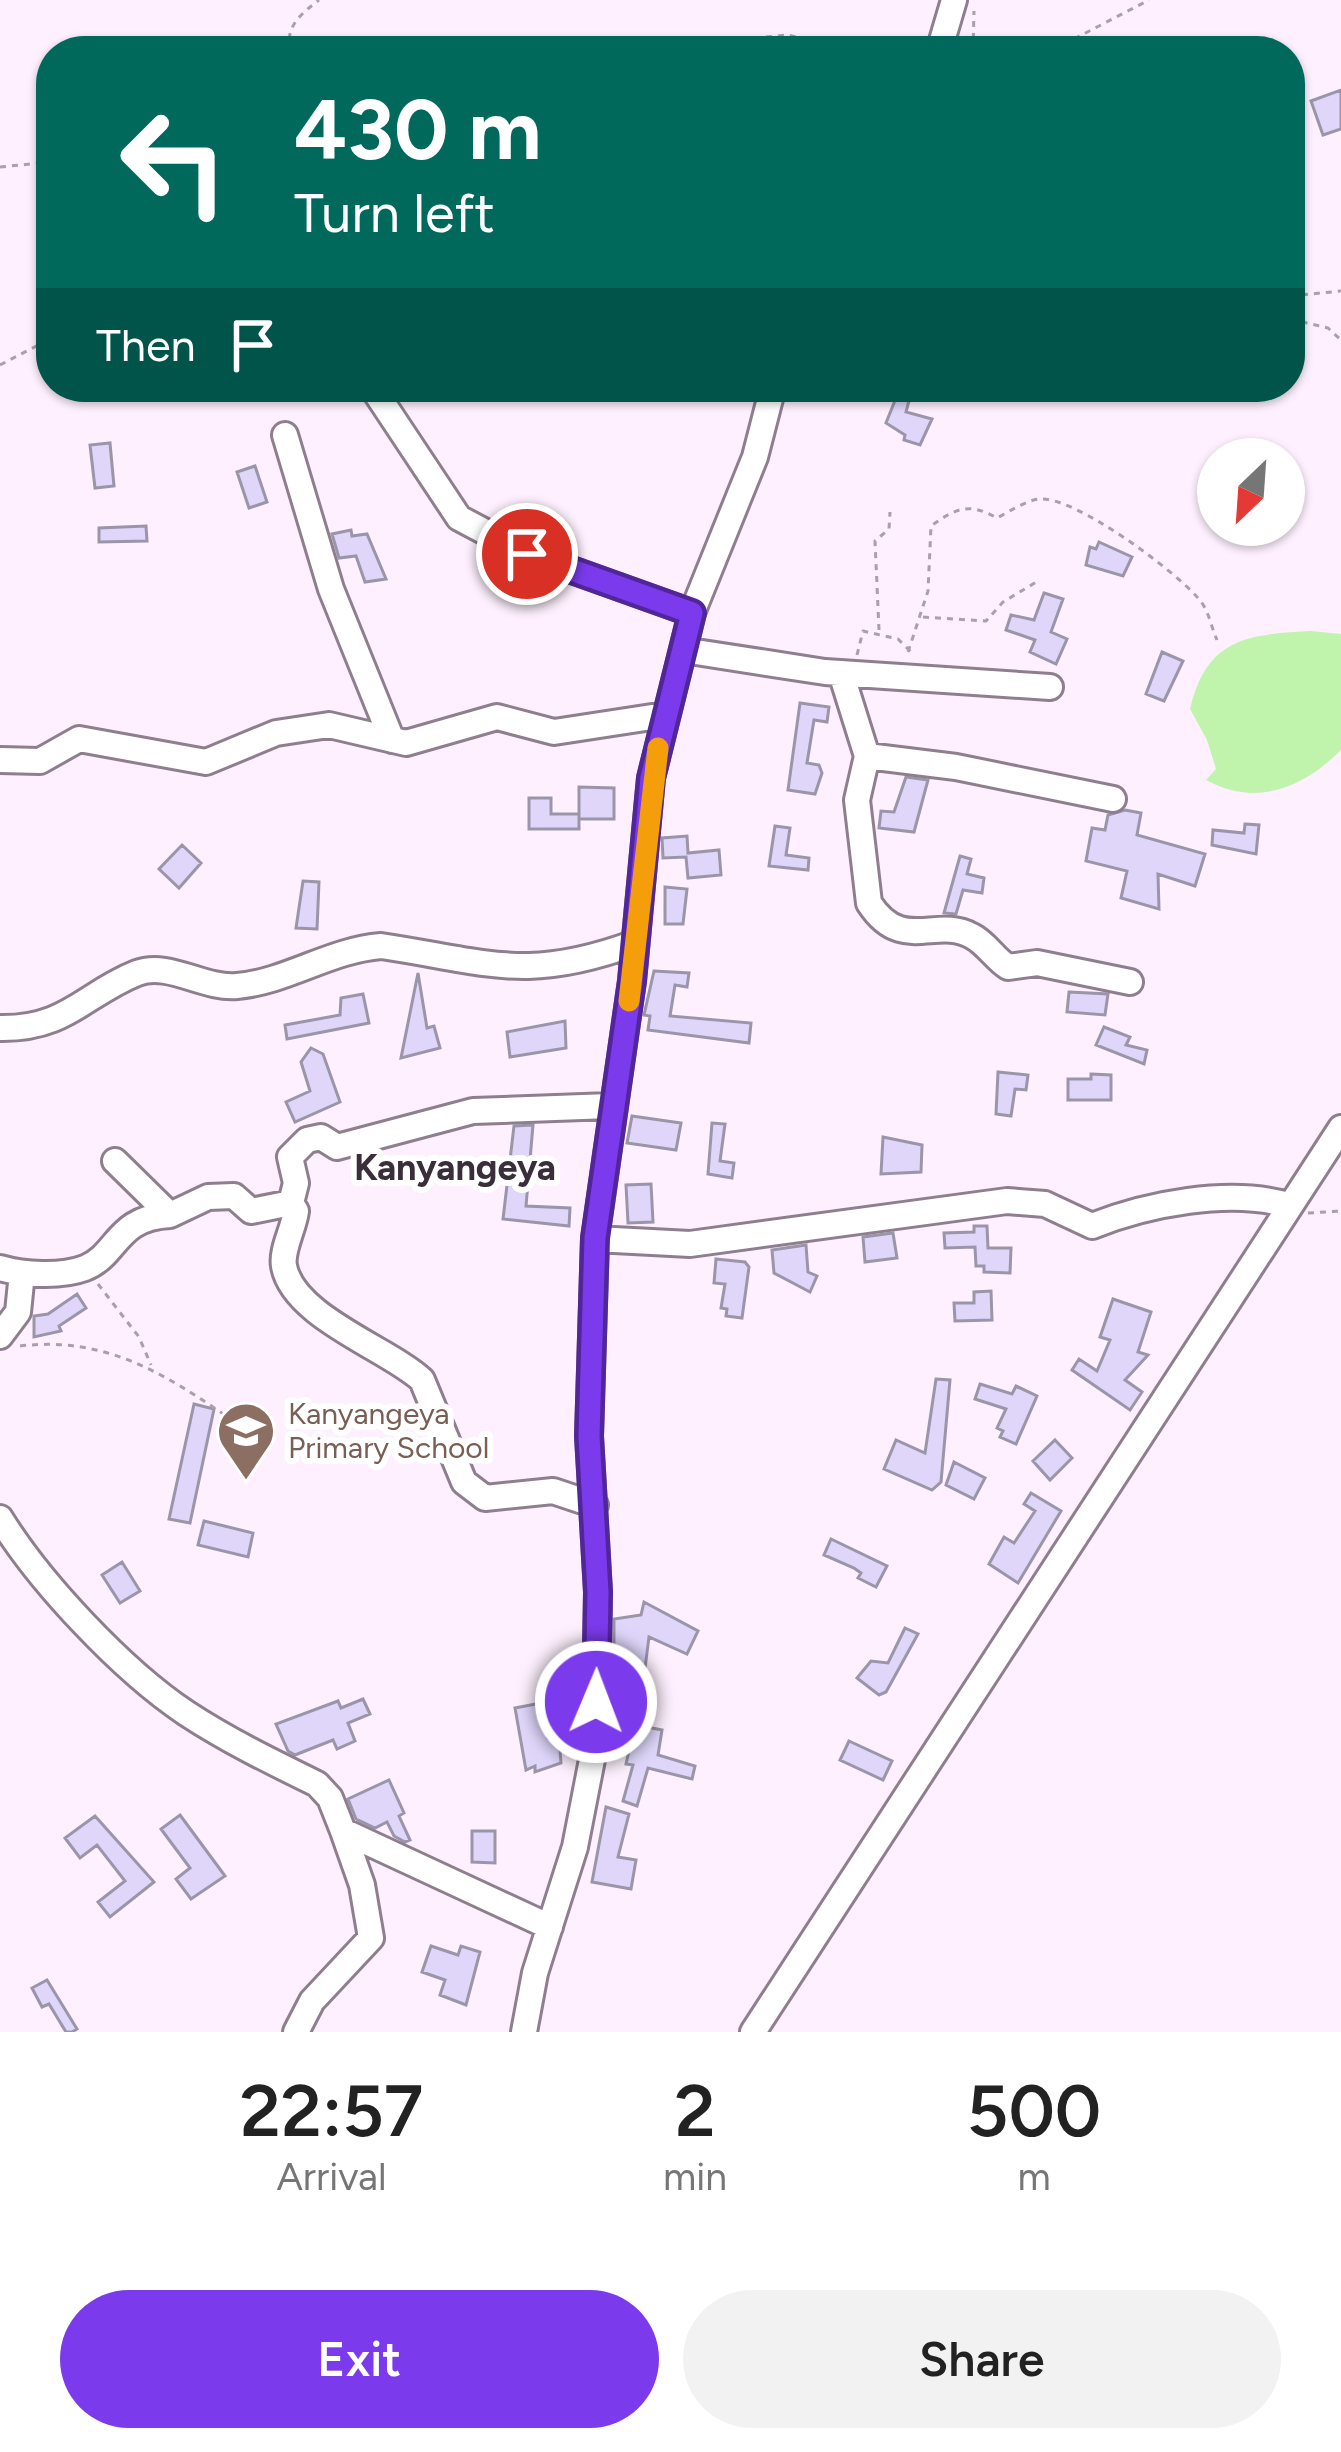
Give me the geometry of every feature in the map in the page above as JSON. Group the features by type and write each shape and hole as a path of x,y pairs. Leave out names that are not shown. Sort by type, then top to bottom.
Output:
{"street":[{"path":"943,36 954,0"},
{"path":"382,402 458,518 527,554 692,613"},
{"path":"524,2032 571,1863 596,1739 595,1505 589,1436 595,1238 635,943 651,778 692,613 755,457 769,402"},
{"path":"285,435 331,590 392,740"},
{"path":"682,650 849,673 1050,688"},
{"path":"849,673 867,756 857,800 869,903 876,914 909,934 971,934 1008,967 1037,963 1130,982"},
{"path":"0,760 40,760 79,739 206,762 276,733 329,725 418,742 497,717 554,732 665,715"},
{"path":"867,756 956,767 1113,799"},
{"path":"0,1028 77,1011 136,974 152,970 234,987 358,948 381,946 514,969 548,968 635,943"},
{"path":"595,1505 553,1491 484,1498 464,1483 422,1381 409,1368 337,1330 285,1273 282,1260 296,1210 291,1203 296,1183 290,1157 307,1140 321,1137 337,1147 473,1112 610,1106"},
{"path":"753,2032 1341,1128"},
{"path":"116,1161 170,1215"},
{"path":"9,1341 18,1312 11,1270 88,1267 137,1222 170,1215 208,1197 234,1196 250,1211 291,1203"},
{"path":"595,1238 690,1244 1006,1201 1045,1204 1092,1226 1128,1208 1164,1204 1260,1197 1288,1205"},
{"path":"4,1532 153,1687 185,1712 316,1784 330,1798 362,1885 371,1938 312,2001 296,2032"},
{"path":"343,1831 550,1927"}],"path":[{"path":"289,36 297,18 319,0"},
{"path":"973,36 974,0"},
{"path":"1080,36 1149,0"},
{"path":"0,167 36,163"},
{"path":"1305,295 1341,291"},
{"path":"1305,323 1328,328 1341,340"},
{"path":"0,365 36,345"},
{"path":"908,652 923,617 932,526 955,508 978,507 997,518 1040,499 1132,541 1165,567 1209,613 1217,640"},
{"path":"879,632 875,542 889,529 890,512"},
{"path":"923,617 986,621 1038,581"},
{"path":"849,673 863,632 879,632 898,639 908,652 941,669 948,680"},
{"path":"1288,1205 1316,1216 1341,1211"},
{"path":"88,1267 112,1309 140,1337 152,1366"},
{"path":"9,1341 82,1346 152,1366 232,1420"}],"green space":[{"path":"1341,634 1341,750 1310,775 1277,790 1242,792 1206,780 1216,769 1190,709 1207,668 1232,645 1267,635"}],"building":[{"path":"1341,90 1341,129 1323,135 1311,101"},
{"path":"894,402 909,402 906,412 932,419 920,445 904,440 905,435 886,423"},
{"path":"110,443 114,486 95,488 90,445"},
{"path":"255,466 267,502 249,508 237,472"},
{"path":"146,526 147,541 99,542 99,528"},
{"path":"351,530 352,536 367,534 386,579 365,582 356,556 339,558 332,534"},
{"path":"1099,542 1132,557 1123,576 1086,565 1090,547 1096,549"},
{"path":"1044,593 1063,599 1051,632 1067,639 1056,664 1030,652 1035,640 1006,630 1011,615 1034,620"},
{"path":"1162,652 1183,661 1164,701 1146,694"},
{"path":"800,703 829,707 827,722 814,720 807,763 819,765 822,773 815,794 788,790"},
{"path":"906,777 928,780 914,832 879,828 881,811 894,812"},
{"path":"579,787 614,788 614,819 579,819"},
{"path":"529,798 551,798 551,814 579,814 579,829 529,829"},
{"path":"1125,810 1141,813 1137,835 1205,854 1195,886 1158,874 1159,909 1121,898 1127,871 1086,861 1092,828 1105,830 1108,815"},
{"path":"1245,824 1259,825 1256,854 1212,845 1213,830 1244,833"},
{"path":"775,826 790,828 786,855 809,858 808,870 769,866"},
{"path":"687,836 688,853 719,850 721,875 688,878 686,857 663,858 662,838"},
{"path":"182,845 201,863 179,888 159,869"},
{"path":"960,856 971,859 967,874 984,878 982,893 963,890 956,914 944,913"},
{"path":"303,881 319,882 317,929 296,928"},
{"path":"665,887 687,889 683,924 665,924"},
{"path":"654,971 689,973 687,987 675,985 670,1016 751,1023 749,1043 648,1030 650,1016 644,1015"},
{"path":"418,973 427,1028 434,1026 440,1048 401,1058"},
{"path":"1069,992 1108,994 1105,1015 1067,1012"},
{"path":"363,994 369,1023 287,1039 285,1025 340,1015 341,998"},
{"path":"565,1021 566,1048 510,1057 507,1032"},
{"path":"1104,1027 1130,1037 1126,1045 1147,1050 1144,1064 1096,1045"},
{"path":"311,1048 323,1054 340,1102 295,1122 286,1102 310,1091 301,1062"},
{"path":"998,1072 1028,1075 1026,1090 1015,1089 1011,1116 996,1114"},
{"path":"1091,1074 1111,1075 1111,1100 1068,1100 1068,1079 1091,1079"},
{"path":"632,1116 681,1123 676,1150 627,1143"},
{"path":"712,1123 725,1124 720,1161 734,1163 732,1178 708,1174"},
{"path":"533,1125 526,1206 570,1208 569,1226 503,1219 514,1126"},
{"path":"883,1137 922,1145 921,1172 881,1174"},
{"path":"651,1184 653,1222 628,1223 626,1185"},
{"path":"974,1226 987,1226 988,1248 1011,1248 1010,1273 984,1272 984,1266 976,1266 975,1247 945,1248 944,1233 974,1232"},
{"path":"893,1233 897,1258 865,1262 863,1237"},
{"path":"806,1245 808,1272 817,1276 810,1292 774,1273 772,1250"},
{"path":"716,1259 745,1262 749,1267 742,1318 726,1316 727,1309 721,1308 725,1284 714,1283"},
{"path":"991,1291 992,1320 955,1321 954,1303 974,1303 974,1292"},
{"path":"77,1294 86,1308 59,1326 61,1331 34,1337 34,1316 48,1314"},
{"path":"1113,1299 1151,1312 1138,1352 1148,1355 1125,1380 1142,1392 1130,1410 1072,1370 1079,1359 1097,1371 1110,1340 1100,1337"},
{"path":"936,1379 950,1380 941,1482 932,1490 884,1469 896,1440 925,1453"},
{"path":"980,1384 1012,1394 1016,1386 1037,1396 1016,1444 1000,1437 1003,1431 997,1428 1006,1409 975,1399"},
{"path":"194,1404 214,1409 190,1523 169,1519"},
{"path":"1055,1440 1072,1458 1050,1480 1033,1461"},
{"path":"954,1462 985,1478 974,1499 946,1485"},
{"path":"1031,1493 1061,1511 1018,1583 989,1564 1004,1537 1014,1543 1035,1511 1024,1504"},
{"path":"204,1521 253,1533 248,1557 198,1545"},
{"path":"831,1539 887,1566 876,1587 858,1578 861,1573 854,1568 824,1555"},
{"path":"122,1562 140,1591 120,1603 102,1575"},
{"path":"644,1602 698,1631 687,1654 649,1637 645,1668 614,1664 614,1619 641,1615"},
{"path":"905,1628 918,1634 886,1692 879,1695 857,1678 871,1661 888,1663"},
{"path":"363,1699 370,1714 348,1723 355,1741 337,1749 333,1740 295,1755 288,1751 276,1724 338,1701 341,1708"},
{"path":"541,1703 548,1738 559,1737 561,1763 535,1772 535,1766 526,1770 515,1708"},
{"path":"617,1721 662,1730 658,1755 695,1766 692,1779 648,1768 637,1806 623,1801 633,1765 626,1764 631,1742 614,1739"},
{"path":"849,1741 892,1761 883,1780 840,1760"},
{"path":"389,1780 404,1813 399,1816 410,1840 405,1842 394,1836 387,1822 375,1828 356,1819 348,1799"},
{"path":"606,1807 629,1814 618,1857 636,1860 631,1889 592,1882"},
{"path":"180,1815 225,1876 191,1899 176,1879 190,1868 161,1829"},
{"path":"95,1816 154,1882 110,1917 98,1902 125,1881 97,1845 80,1858 65,1838"},
{"path":"472,1831 495,1831 495,1863 472,1862"},
{"path":"431,1946 458,1955 461,1946 480,1952 466,2005 440,1995 445,1980 422,1972"},
{"path":"47,1980 77,2029 72,2032 66,2032 49,2004 42,2007 32,1988"}],"slow traffic":[{"path":"629,1001 658,748"}],"place":[{"name":"Kanyangeya Primary School","path":"246,1482"}],"district":[{"name":"Kanyangeya","path":"455,1167"}],"route":[{"path":"527,554 549,558 692,613 651,778 632,981 610,1106 595,1238 589,1436 598,1592 596,1702"}]}
